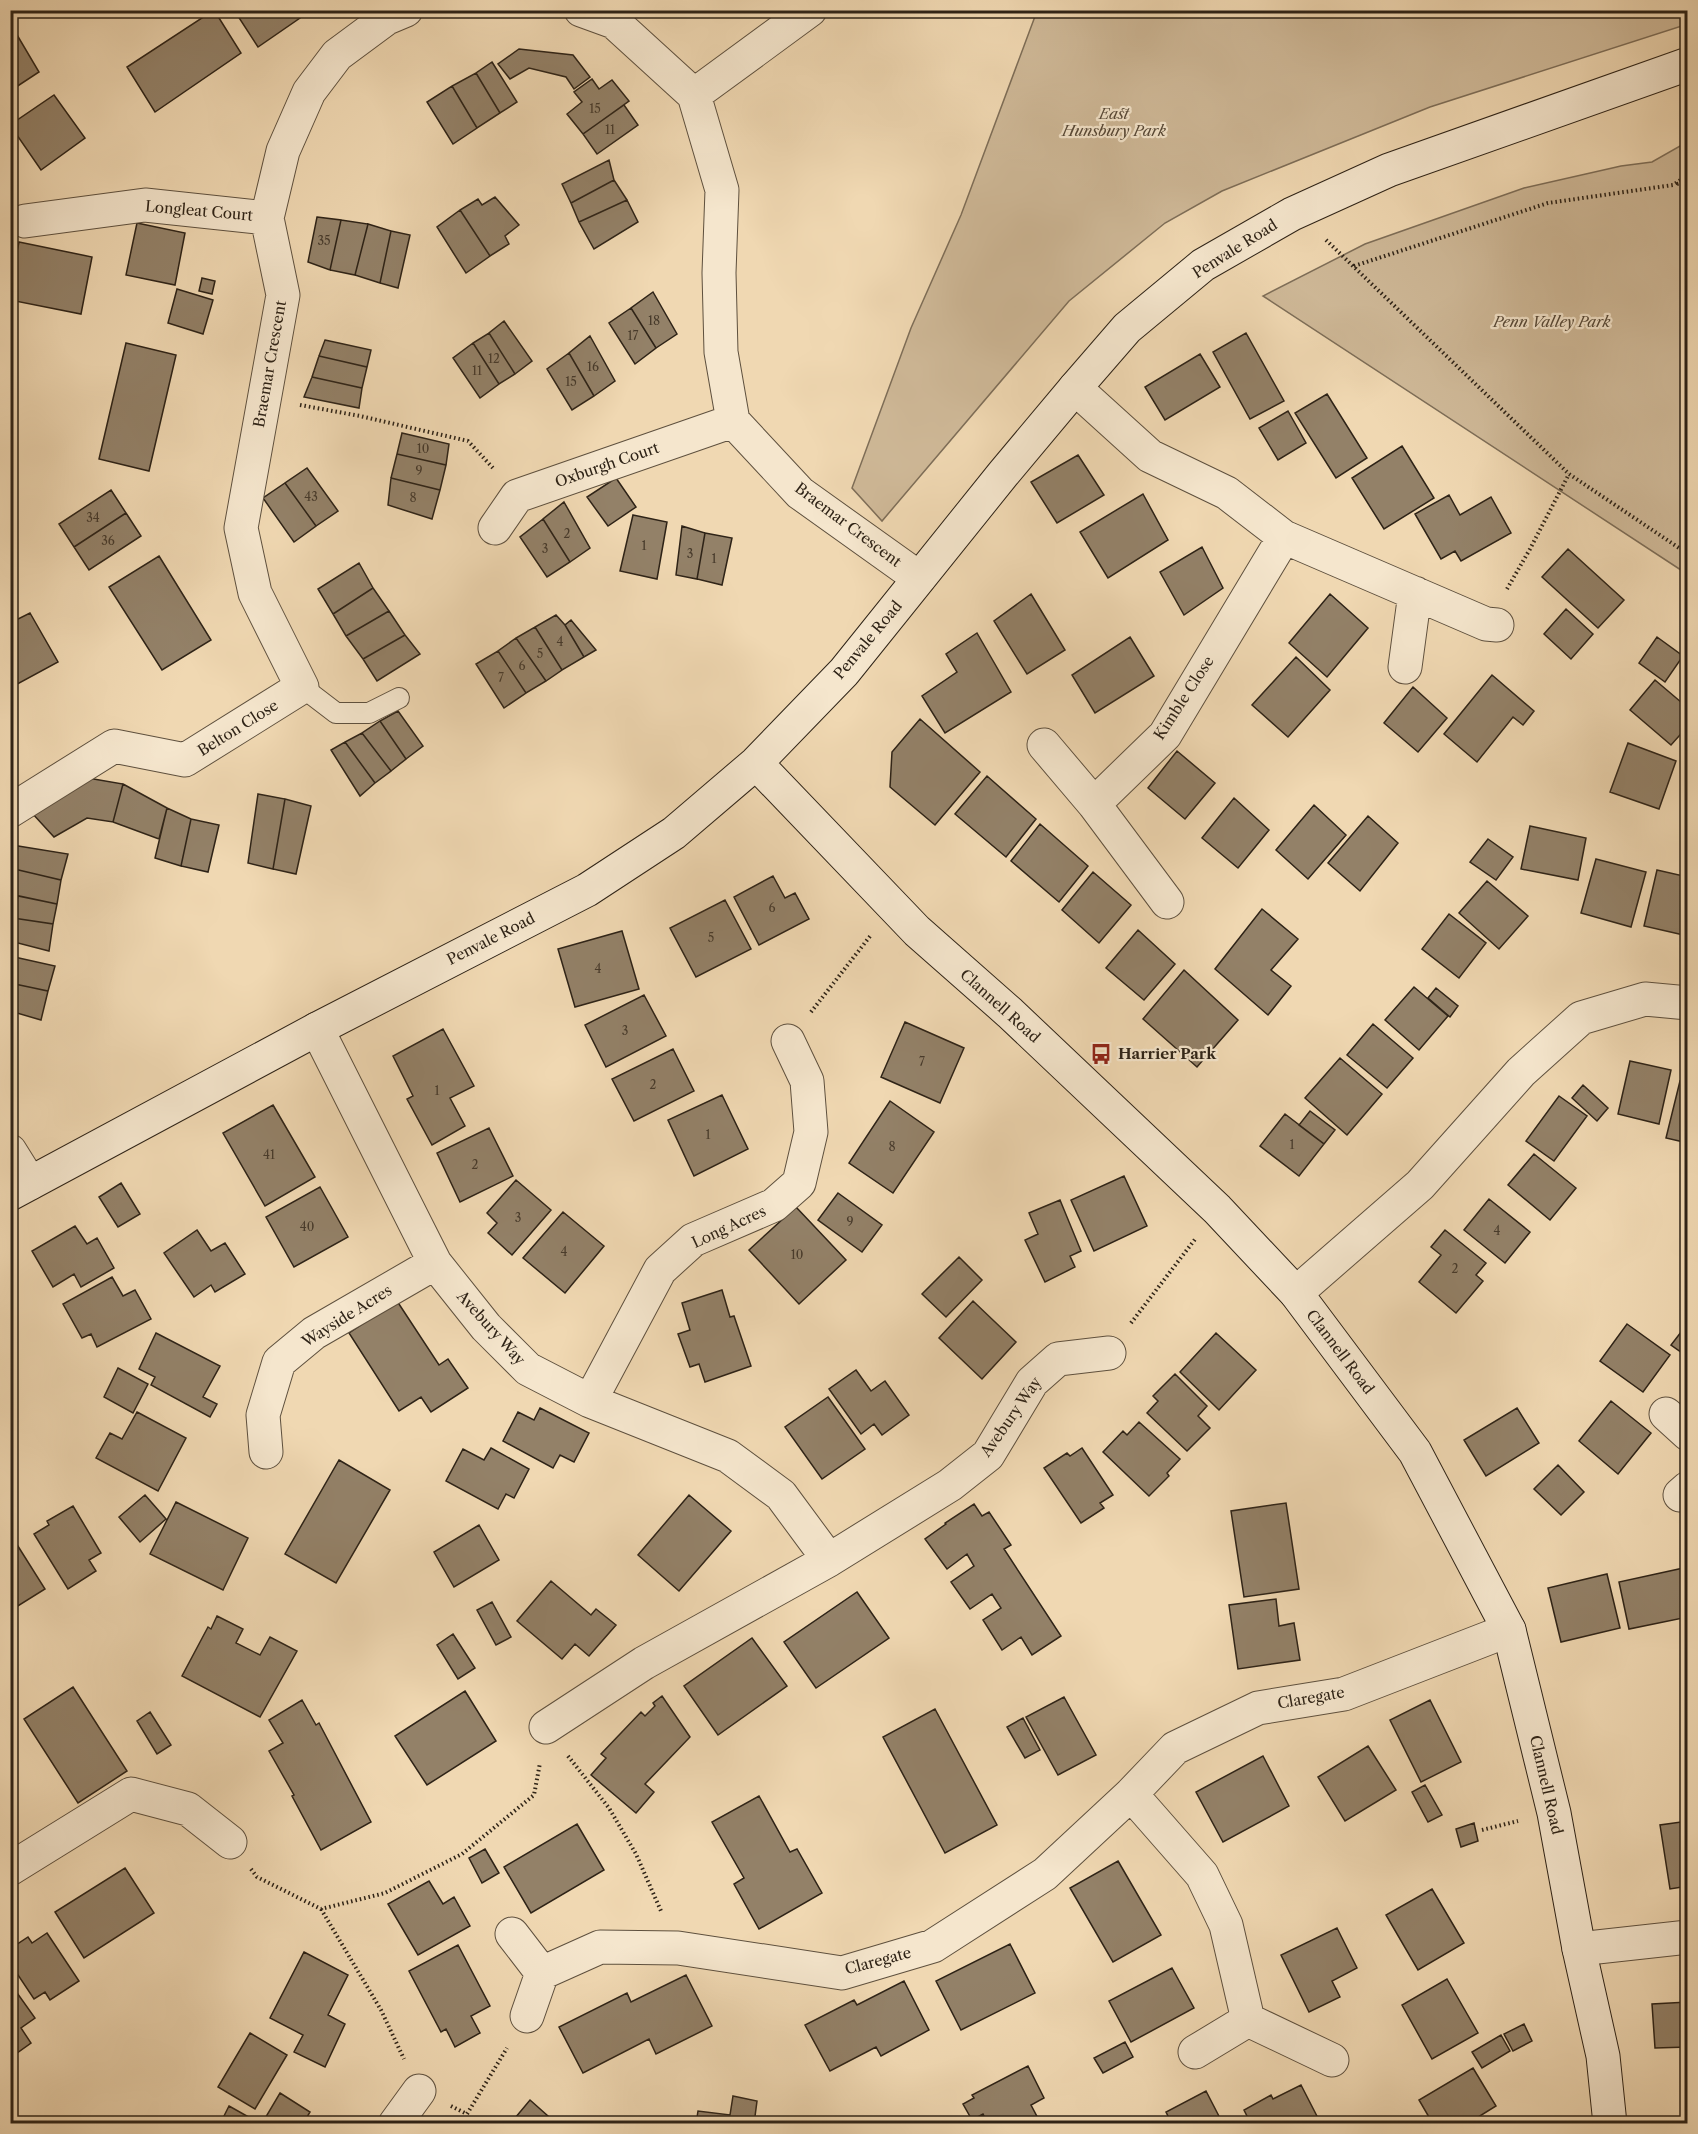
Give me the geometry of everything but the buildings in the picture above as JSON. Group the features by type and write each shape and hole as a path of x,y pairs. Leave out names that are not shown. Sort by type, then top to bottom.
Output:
{"street":[{"name":"Braemar Crescent","path":"302,687 255,593 242,528 283,295 267,218 283,151 309,92 337,56 387,18 406,10"},
{"path":"581,10 614,22 694,95 722,190 719,273 721,352 734,421"},
{"path":"694,95 810,10"},
{"name":"Penvale Road","path":"20,1188 317,1029 587,890 674,833 756,763 844,672 1075,388 1127,328 1203,265 1292,214 1389,170 1688,64"},
{"name":"Longleat Court","path":"25,221 145,205 267,218"},
{"path":"1075,388 1150,456 1227,493 1284,537 1492,625"},
{"name":"Braemar Crescent","path":"734,421 800,493 920,578"},
{"name":"Oxburgh Court","path":"517,496 734,421"},
{"path":"495,528 517,496"},
{"name":"Kimble Close","path":"1094,804 1165,735 1284,537"},
{"path":"1405,667 1415,593"},
{"name":"Belton Close","path":"10,811 114,746 185,760 302,687"},
{"path":"1044,745 1094,804 1167,902"},
{"name":"Clannell Road","path":"756,763 917,931 1010,1013 1217,1209 1296,1293 1415,1452 1509,1630 1554,1813 1579,1949 1603,2056 1610,2124"},
{"path":"1296,1293 1420,1185 1521,1072 1581,1018 1645,999 1688,1003"},
{"name":"Avebury Way","path":"317,1029 435,1263 486,1327 528,1369 590,1401 728,1456 781,1495 829,1560"},
{"name":"Long Acres","path":"590,1401 660,1270 693,1240 774,1205 799,1182 811,1132 807,1082 788,1041"},
{"path":"10,1151 20,1188"},
{"name":"Wayside Acres","path":"266,1452 263,1415 279,1362 314,1333 435,1263"},
{"name":"Avebury Way","path":"546,1727 644,1663 829,1560 950,1485 988,1455 1032,1382 1058,1359 1109,1353"},
{"name":"Claregate","path":"542,1973 600,1947 678,1948 842,1973 933,1946 1045,1874 1131,1794 1175,1748 1258,1708 1344,1694 1509,1630"},
{"path":"12,1862 131,1794 188,1809 230,1842"},
{"path":"1131,1794 1202,1875 1226,1925 1248,2020"},
{"path":"512,1934 542,1973 527,2016"},
{"path":"1579,1949 1688,1938"},
{"path":"1195,2052 1248,2020"},
{"path":"1248,2020 1332,2060"},
{"path":"395,2124 419,2091"}],"lane":[{"path":"302,687 336,712 369,713 399,698"}],"path":[{"path":"1673,185 1688,175"},
{"path":"1354,267 1548,202 1688,181"},
{"path":"1292,214 1315,231 1354,267 1401,315 1569,474 1688,554"},
{"path":"264,399 360,416 468,441 517,496"},
{"path":"1492,625 1569,474"},
{"path":"788,1041 894,906"},
{"path":"1109,1353 1185,1253"},
{"path":"321,1909 385,1893 462,1854 534,1795 546,1727"},
{"path":"546,1727 609,1808 636,1854 678,1948"},
{"path":"230,1842 257,1877 321,1909 381,2010 419,2091 466,2114 527,2016"}],"green space":[{"name":"East Hunsbury Park","path":"1687,10 1688,24 1430,107 1222,191 1165,223 1069,301 882,521 852,488 911,328 961,215 1037,11"},
{"name":"Penn Valley Park","path":"1687,142 1687,574 1263,296 1365,244 1524,188 1621,166 1652,162"}],"place":[{"name":"Harrier Park","path":"1101,1054"}]}
